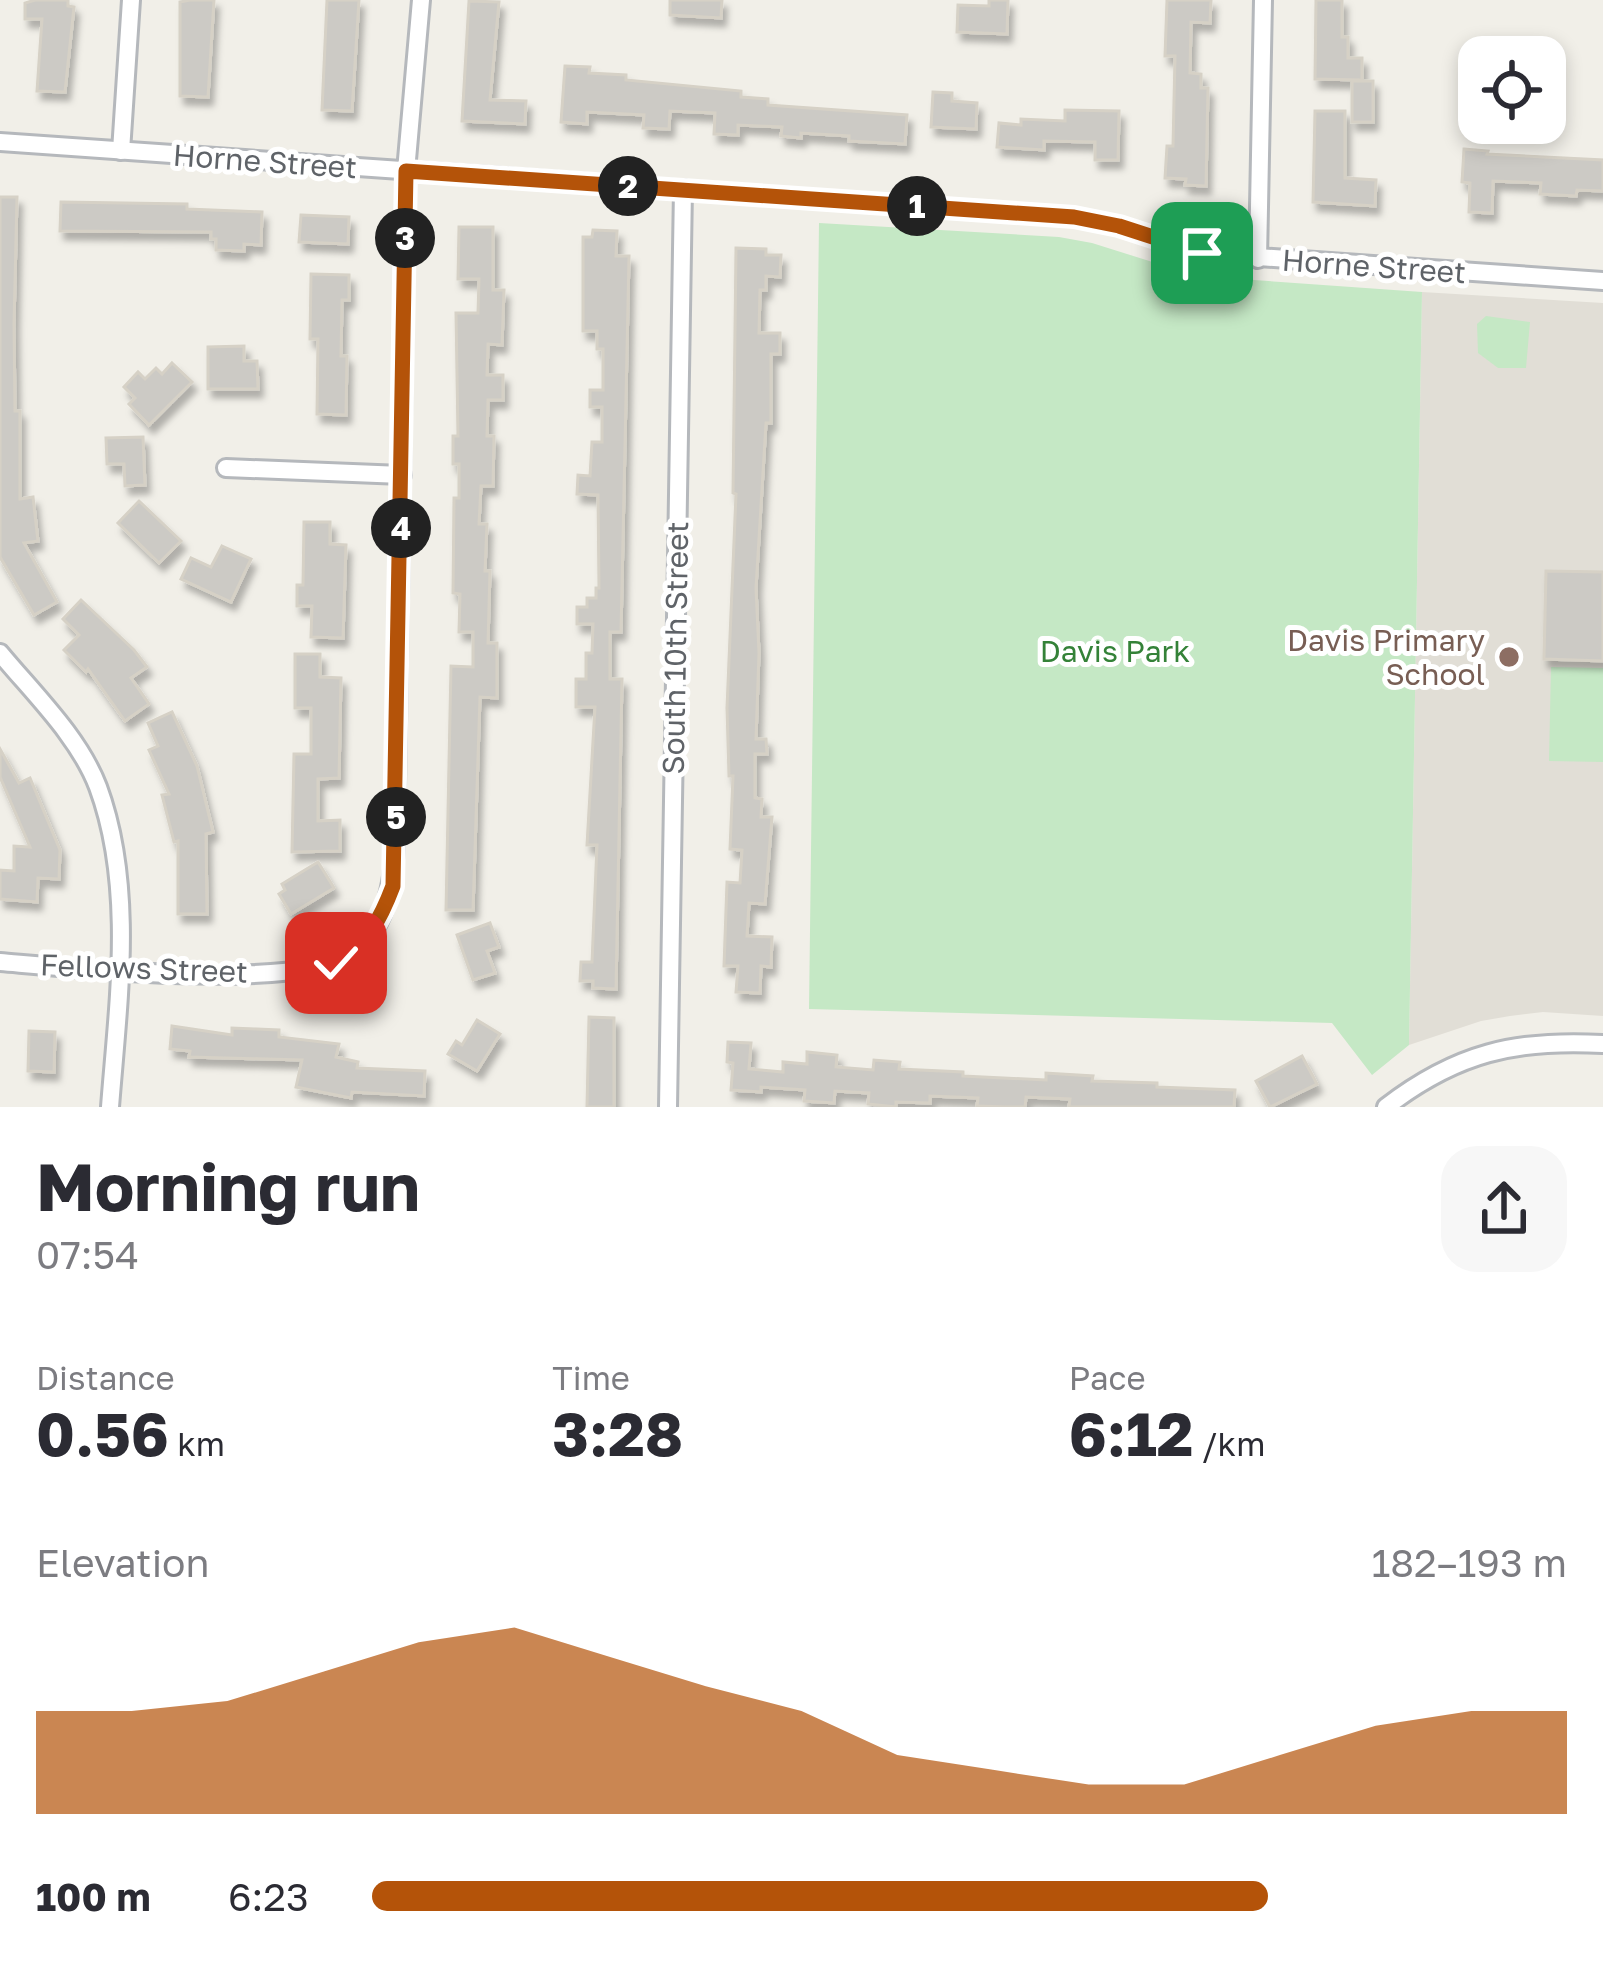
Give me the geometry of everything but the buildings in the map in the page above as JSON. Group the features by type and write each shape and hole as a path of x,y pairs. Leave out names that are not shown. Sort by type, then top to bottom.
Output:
{"street":[{"path":"121,151 130,0"},
{"path":"226,468 402,475 406,171 421,0"},
{"path":"1258,259 1263,0"},
{"name":"Horne Street","path":"0,142 1074,217 1202,253 1603,281"},
{"name":"South 10th Street","path":"668,1107 683,189"},
{"name":"Fellows Street","path":"0,962 120,973 313,971 356,952 385,909 393,886 402,475"},
{"path":"0,653 74,743 97,784 116,857 120,973 110,1107"},
{"path":"1386,1107 1430,1075 1471,1056 1515,1045 1603,1045"}],"shaded area":[{"name":"Davis Primary School","path":"1422,292 1603,303 1603,1016 1543,1012 1510,1016 1409,1045"}],"green space":[{"name":"Davis Park","path":"819,223 1059,237 1197,276 1422,292 1409,1045 1372,1075 1332,1023 809,1009"},
{"path":"1486,316 1530,322 1526,368 1498,368 1478,353 1477,324"},
{"path":"1551,667 1603,668 1603,762 1549,761"}],"place":[{"name":"Davis Primary School","path":"1509,657"}],"route":[{"path":"336,963 356,952 369,935 393,886 406,171 1074,217 1202,253"}]}
